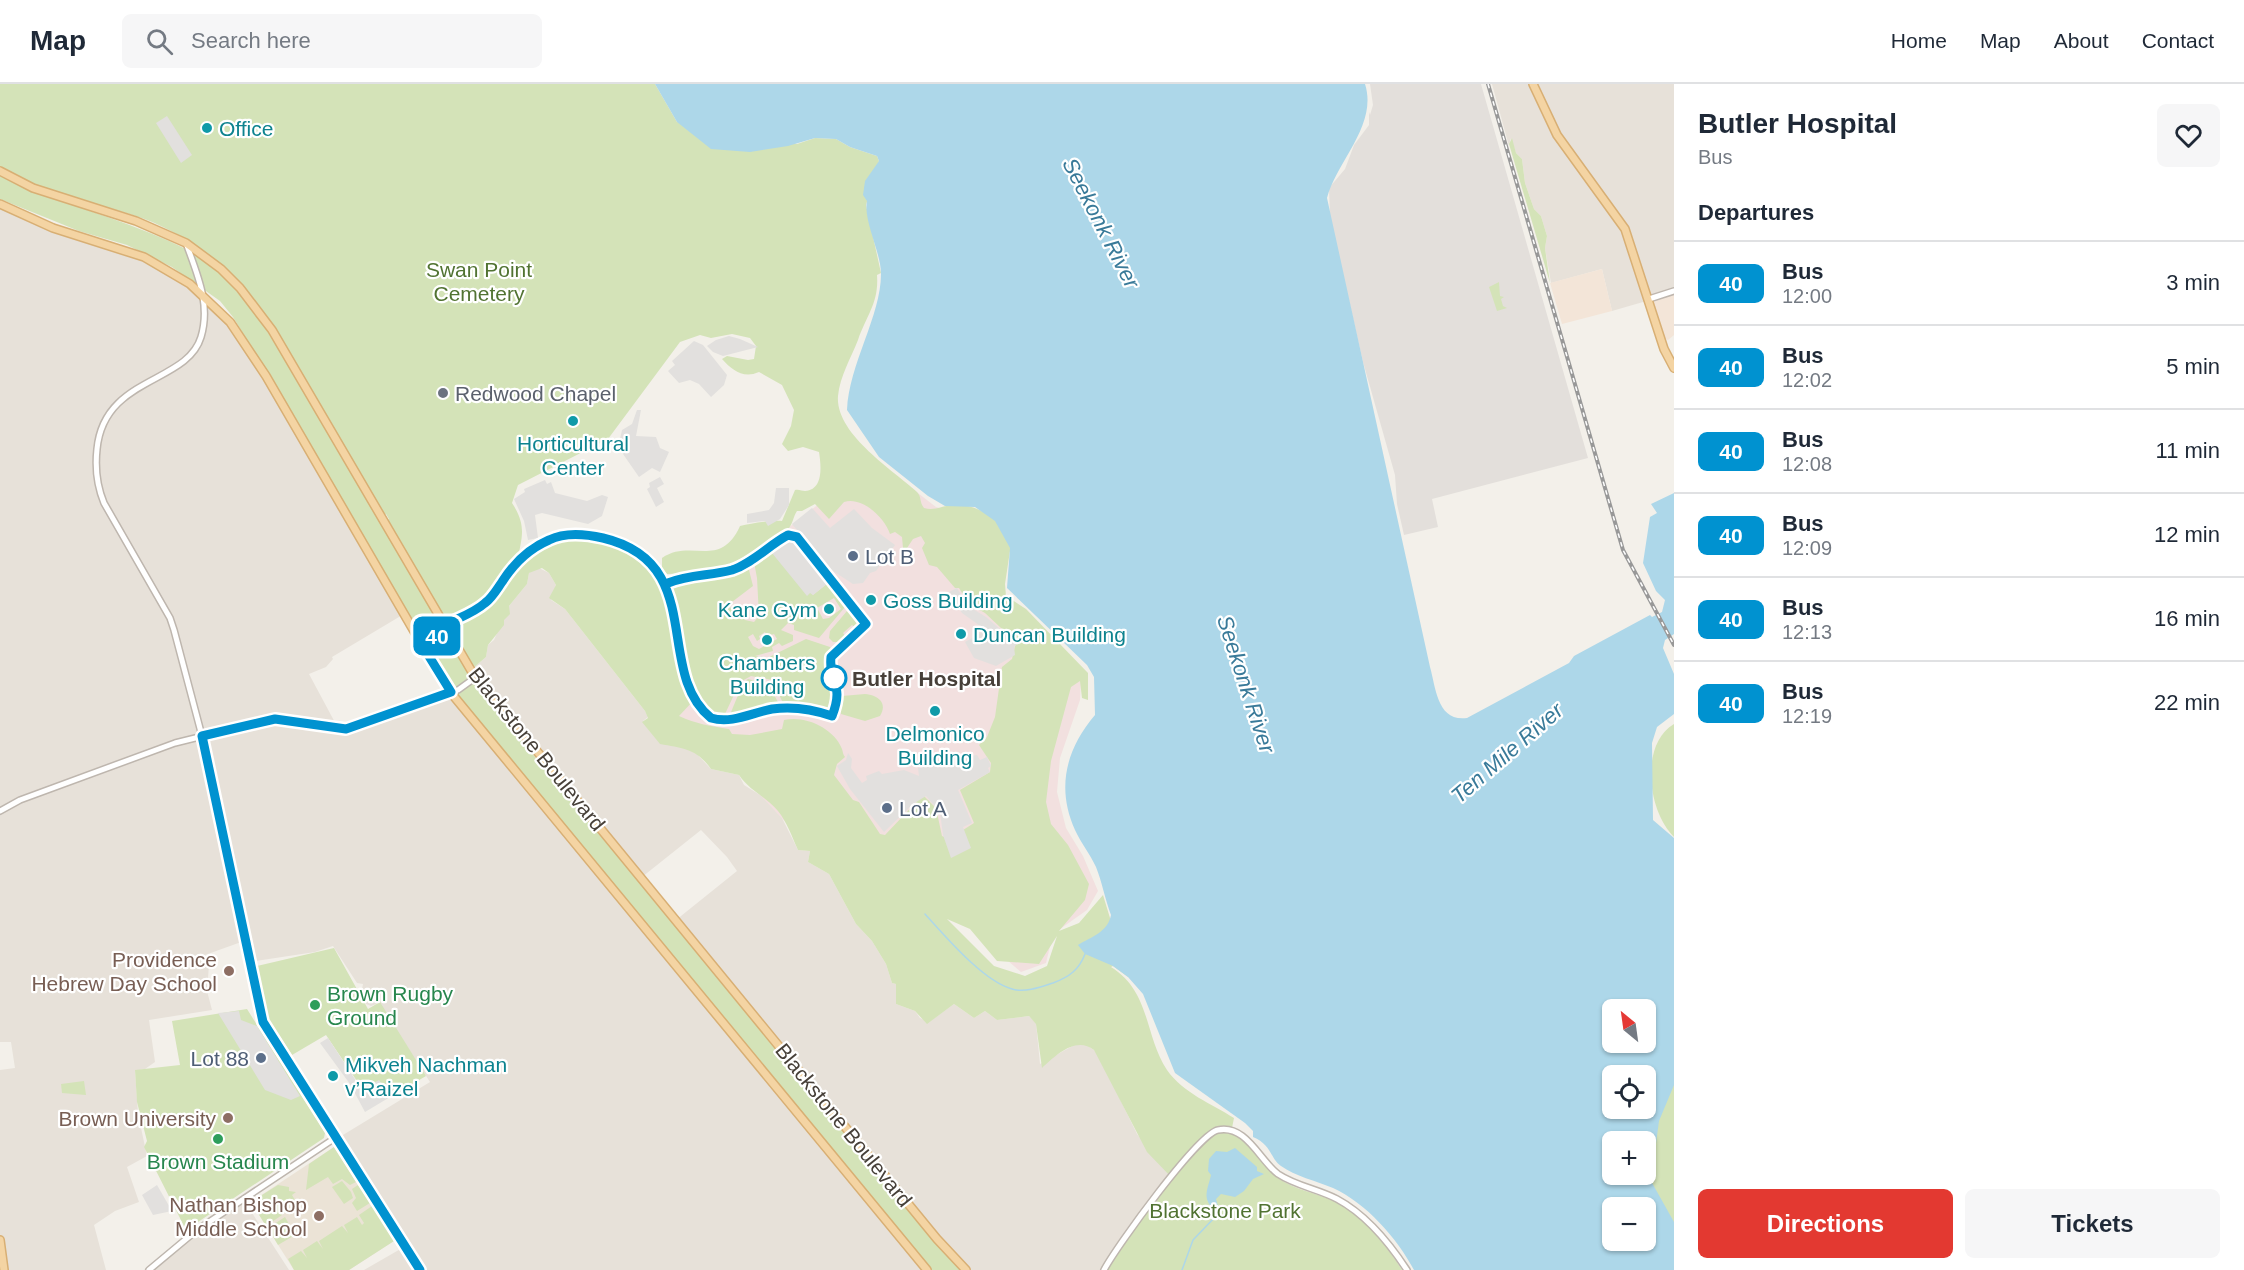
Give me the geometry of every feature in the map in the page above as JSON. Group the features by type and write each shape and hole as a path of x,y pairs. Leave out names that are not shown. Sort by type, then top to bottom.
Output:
{"main road":[{"path":"1533,84 1557,135 1625,229 1665,349 1674,368"},
{"name":"Blackstone Boulevard","path":"0,171 42,191 136,221 186,243 221,269 260,312 476,677 937,1239 966,1270"},
{"name":"Blackstone Boulevard","path":"0,204 53,228 144,257 190,284 238,332 451,692 927,1270"},
{"path":"0,1240 4,1270"}],"street":[{"path":"186,243 204,296 201,337 185,360 128,395 113,408 101,429 96,455 98,486 104,503 170,618 202,736 261,1017 420,1270"},
{"path":"1649,299 1674,291"},
{"path":"0,811 20,800 130,759 202,736 275,719 346,729 451,692 476,677"},
{"path":"1104,1270 1119,1245 1176,1170 1208,1136 1218,1130 1238,1133 1278,1174 1295,1184 1337,1199 1354,1211 1393,1250 1407,1270"},
{"path":"149,1270 197,1230 335,1138"}],"shaded area":[{"path":"1370,84 1481,84 1588,458 1432,499 1438,527 1404,535 1397,504 1395,475 1363,362 1330,217 1329,188 1345,169 1354,145 1369,125 1369,112 1370,115 1373,105"},
{"path":"1492,84 1674,84 1674,293 1612,311 1602,269 1551,283 1545,248 1547,236 1541,216 1534,209 1525,183 1522,159 1516,153 1511,138 1509,146"},
{"path":"167,116 192,155 181,163 156,123"},
{"path":"0,202 19,212 166,268 230,321 404,614 332,657 333,659 326,667 309,674 339,730 452,692 927,1270 364,1270 404,1247 338,1138 430,1082 379,1003 371,1006 366,1004 361,995 363,984 357,983 333,946 315,952 249,962 244,941 205,955 209,965 207,991 212,1010 149,1020 155,1062 145,1069 135,1071 138,1114 147,1156 127,1167 139,1202 115,1211 94,1225 106,1270 0,1270 0,1070 15,1068 11,1042 0,1042"},
{"path":"1602,269 1612,311 1562,324 1550,283"},
{"path":"1674,293 1674,335 1668,340 1663,338 1649,300"},
{"path":"729,336 758,347 723,356 713,352 707,346"},
{"path":"694,341 703,345 727,375 724,385 711,397 699,384 690,380 679,383 668,371 675,365 672,361"},
{"path":"637,410 641,410 636,436 656,437 660,448 669,452 660,472 652,468 639,477 623,454 620,439 622,430 632,424"},
{"name":"Butler Hospital","path":"875,460 936,507 961,514 1007,598 1081,681 1080,700 1060,758 1057,792 1066,828 1083,856 1098,891 1087,910 1053,934 1046,963 1021,972 935,898 846,887 722,754 678,732 602,625 670,575 712,566 774,539"},
{"path":"660,477 664,484 657,488 664,502 656,507 647,489 650,487 649,483"},
{"path":"545,480 547,484 551,482 555,493 587,501 602,495 608,497 602,516 588,524 542,513 535,515 538,538 528,540 524,521 514,499 525,492 524,489"},
{"path":"776,488 789,488 789,505 780,519 768,526 765,521 747,523 747,514 769,510 774,503"},
{"name":"Lot B","path":"812,508 830,528 854,509 872,528 895,545 876,571 870,573 863,583 853,584 827,567 792,524"},
{"path":"787,540 797,542 828,583 813,595 810,593 807,596 772,553"},
{"path":"537,567 549,573 556,585 551,600 565,609 645,711 648,717 643,721 693,750 711,769 739,775 744,785 765,798 779,812 798,850 810,851 808,862 829,874 856,924 872,941 886,964 892,983 896,984 896,1004 915,1011 920,1018 929,1022 954,1004 974,1018 985,1011 997,1020 1029,1016 1036,1023 1040,1064 1076,1044 1085,1044 1097,1052 1137,1134 1172,1178 1104,1270 968,1270 676,920 737,871 727,857 701,830 642,877 472,669 486,657 488,645 494,640 509,606 527,584 529,573"},
{"path":"957,588 968,606 986,617 1017,644 1014,647 1015,655 996,666 974,658 965,642 986,630 962,613 949,592"},
{"name":"Lot A","path":"848,753 852,759 851,768 862,783 867,780 866,776 879,771 882,774 904,770 919,776 918,768 930,766 938,760 951,766 970,756 977,755 980,760 987,757 991,766 988,768 990,772 958,790 972,823 963,827 971,848 951,858 943,835 940,812 926,796 913,804 884,832 850,789 837,766 846,760"},
{"name":"Lot 88","path":"239,1011 241,1020 257,1026 300,1096 291,1100 265,1090 218,1013"},
{"path":"328,1038 362,1090 379,1080 390,1097 365,1112 350,1084 320,1043"},
{"name":"Nathan Bishop Middle School","path":"334,1147 394,1241 349,1270 294,1270 251,1202"},
{"path":"157,1185 172,1211 153,1215 142,1195"},
{"path":"245,1202 289,1270 151,1270 202,1230"}],"green space":[{"path":"0,84 655,84 677,122 797,144 815,138 836,139 850,147 877,156 879,161 866,205 881,273 877,275 872,308 841,381 838,396 840,410 855,437 917,492 924,508 969,506 984,512 1013,531 1005,584 1006,596 1026,609 1088,673 1088,700 1082,698 1080,681 1071,687 1051,761 1046,802 1051,824 1068,845 1089,884 1085,900 1059,931 1079,923 1103,895 1128,977 1113,966 1111,967 1124,977 1140,1001 1154,1043 1167,1070 1189,1092 1234,1118 1231,1133 1244,1142 1278,1178 1334,1201 1354,1213 1381,1240 1402,1270 1104,1270 1172,1178 1147,1152 1094,1050 1087,1046 1073,1046 1060,1053 1042,1068 1036,1024 1029,1016 997,1020 985,1011 974,1018 954,1004 927,1024 915,1011 896,1004 896,984 892,983 886,964 872,941 856,924 829,874 808,862 810,851 798,850 778,811 739,775 711,769 695,753 683,748 660,744 642,722 648,718 645,711 565,609 549,598 556,585 549,573 542,568 529,573 527,584 509,606 510,614 504,620 504,625 488,645 486,657 472,669 385,522 389,519 386,514 382,516 251,301 217,269 256,313 445,633 486,698 811,1088 931,1237 962,1270 931,1270 450,685 257,356 233,317 220,301 172,267 127,245 79,231 0,199","holes":["35,191 122,212 164,227 201,251 201,257 140,229","732,334 750,338 756,346 754,359 727,356 722,359 738,372 743,374 759,372 782,385 794,410 791,426 782,444 788,451 803,447 819,452 820,476 811,490 795,490 782,521 740,526 732,539 723,547 714,550 684,551 662,558 662,569 667,574 709,570 735,563 759,551 786,533 797,511 802,511 815,504 829,519 844,502 858,502 878,515 890,534 895,532 902,537 903,548 907,548 913,539 921,536 925,543 922,548 929,565 937,567 955,588 959,588 969,604 985,613 1016,642 1012,659 1002,667 995,717 987,737 979,745 991,763 990,772 960,790 974,823 949,839 942,836 936,808 923,795 885,835 880,834 859,802 853,800 834,775 837,764 845,757 833,735 818,725 801,719 792,719 784,720 782,729 750,735 732,734 729,729 698,723 679,716 695,699 676,612 665,585 655,571 630,549 599,537 583,535 552,541 517,562 522,532 520,518 512,503 518,485 608,439 680,342 700,335 711,338","947,919 970,929 997,961 1039,964 1057,936 1047,966 1025,976 994,966"]},
{"path":"1512,138 1516,153 1522,159 1525,183 1534,209 1541,216 1547,236 1545,248 1550,283 1509,144"},
{"path":"1499,282 1500,296 1504,297 1501,299 1503,306 1507,308 1497,311 1489,287"},
{"path":"791,537 798,540 804,548 797,541 788,539"},
{"path":"788,539 773,552 813,595 828,583 829,577 845,607 819,638 794,630 794,625 788,623 781,630 793,635 793,641 782,646 779,643 772,647 773,651 755,656 767,658 806,639 830,647 832,650 828,666 835,698 833,706 827,711 783,703 772,680 751,676 740,682 725,714 717,716 697,698 687,671 678,613 670,586 689,577 726,574 748,566 753,586 728,605 730,608 736,605 745,620 754,622 759,616 754,562","holes":["834,598 841,609 829,618 823,619 817,608","765,632 767,636 774,634 777,639 759,649 753,646 748,637 753,634 757,641 760,639 759,636"]},
{"path":"847,611 851,611 859,625 856,628 852,625 843,633 846,637 841,642 833,642 829,638 830,631"},
{"path":"748,679 768,684 778,702 773,706 729,717 743,683"},
{"path":"865,694 878,698 883,707 880,716 865,721 841,714 839,707 842,696"},
{"path":"1674,724 1674,837 1658,812 1651,779 1656,747 1663,734"},
{"path":"334,948 368,1009 380,1002 426,1076 390,1097 379,1081 363,1090 326,1035 292,1055 268,1018 257,966"},
{"name":"Brown Stadium","path":"247,1009 325,1133 324,1138 186,1230 144,1147 147,1141 137,1102 135,1070 180,1065 172,1021"},
{"path":"1674,1037 1674,1270 1656,1230 1656,1197 1646,1197 1646,1185 1656,1185 1656,1131 1649,1131 1652,1119 1656,1119 1656,1104"},
{"path":"84,1081 86,1095 62,1093 61,1084"},
{"path":"334,1147 356,1182 350,1185 342,1179 333,1184 328,1177 306,1190 309,1164"},
{"path":"342,1181 353,1198 344,1204 332,1187"},
{"path":"278,1185 289,1187 289,1191 296,1192 292,1195 295,1200 279,1208 282,1215 266,1226 251,1202"},
{"path":"358,1185 370,1203 357,1211 352,1203 356,1198 352,1189"},
{"path":"372,1206 394,1241 349,1270 294,1270 288,1259 301,1251 307,1258 303,1250 317,1241 323,1249 319,1241 342,1226 348,1233 344,1225 357,1217 362,1225 364,1223 359,1215"},
{"path":"285,1217 295,1235 278,1245 268,1228"}],"water":[{"path":"655,84 1365,84 1368,99 1366,114 1355,142 1327,198 1436,693 1449,715 1467,718 1569,663 1574,656 1650,615 1652,617 1662,612 1665,600 1656,591 1643,563 1650,517 1657,513 1651,504 1674,493 1674,634 1665,640 1663,648 1674,674 1674,714 1657,727 1652,743 1653,820 1674,838 1674,1085 1659,1121 1656,1144 1656,1131 1602,1131 1602,1185 1653,1185 1674,1222 1674,1270 1414,1270 1390,1234 1369,1212 1333,1188 1299,1176 1281,1166 1267,1147 1253,1137 1253,1131 1245,1123 1175,1073 1143,994 1128,977 1113,966 1085,954 1078,945 1103,930 1111,915 1096,867 1075,830 1066,799 1065,784 1071,755 1077,741 1095,715 1094,677 1087,665 1007,588 1010,548 995,521 975,507 945,506 928,496 879,457 847,410 853,375 880,290 880,265 866,209 867,201 863,195 865,181 879,161 877,156 850,147 836,139 815,138 788,146 750,152 711,149 677,122"},
{"path":"1235,1148 1257,1167 1257,1171 1264,1174 1253,1179 1244,1191 1235,1197 1221,1194 1216,1199 1218,1206 1215,1210 1207,1198 1211,1175 1208,1171 1209,1159 1216,1151 1227,1152"}],"waterway":[{"path":"925,914 977,968 1012,989 1033,989 1059,981 1076,969 1085,954"},
{"path":"1182,1270 1193,1240 1216,1216 1217,1208"}],"railway":[{"path":"1488,84 1623,550 1674,645"}],"bus line":[{"name":"40","path":"420,1270 263,1022 237,911 202,736 275,719 339,730 346,729 451,692 422,645 447,630 449,623 486,603 513,566 528,552 554,537 569,535 593,536 615,542 642,558 652,567 664,584 673,604 685,675 698,705 711,718 725,720 771,709 793,707 803,707 832,716 839,693 831,671 831,657 861,626 866,624 849,606 828,573 797,537 788,535 749,562 730,570 686,576 668,583"}],"place":[{"name":"Office","path":"207,128"},
{"name":"Redwood Chapel","path":"443,393"},
{"name":"Horticultural Center","path":"573,421"},
{"name":"Lot B","path":"853,556"},
{"name":"Goss Building","path":"871,600"},
{"name":"Kane Gym","path":"829,609"},
{"name":"Duncan Building","path":"961,634"},
{"name":"Chambers Building","path":"767,640"},
{"name":"Butler Hospital","path":"834,678"},
{"name":"Delmonico Building","path":"935,711"},
{"name":"Lot A","path":"887,808"},
{"name":"Providence Hebrew Day School","path":"229,971"},
{"name":"Brown Rugby Ground","path":"315,1005"},
{"name":"Lot 88","path":"261,1058"},
{"name":"Mikveh Nachman v’Raizel","path":"333,1076"},
{"name":"Brown University","path":"228,1118"},
{"name":"Brown Stadium","path":"218,1139"},
{"name":"Nathan Bishop Middle School","path":"319,1216"}],"water label":[{"name":"Seekonk River","path":"1101,223"},
{"name":"Seekonk River","path":"1246,684"},
{"name":"Ten Mile River","path":"1507,753"}],"park label":[{"name":"Swan Point Cemetery","path":"479,281"},
{"name":"Blackstone Park","path":"1225,1210"}]}
